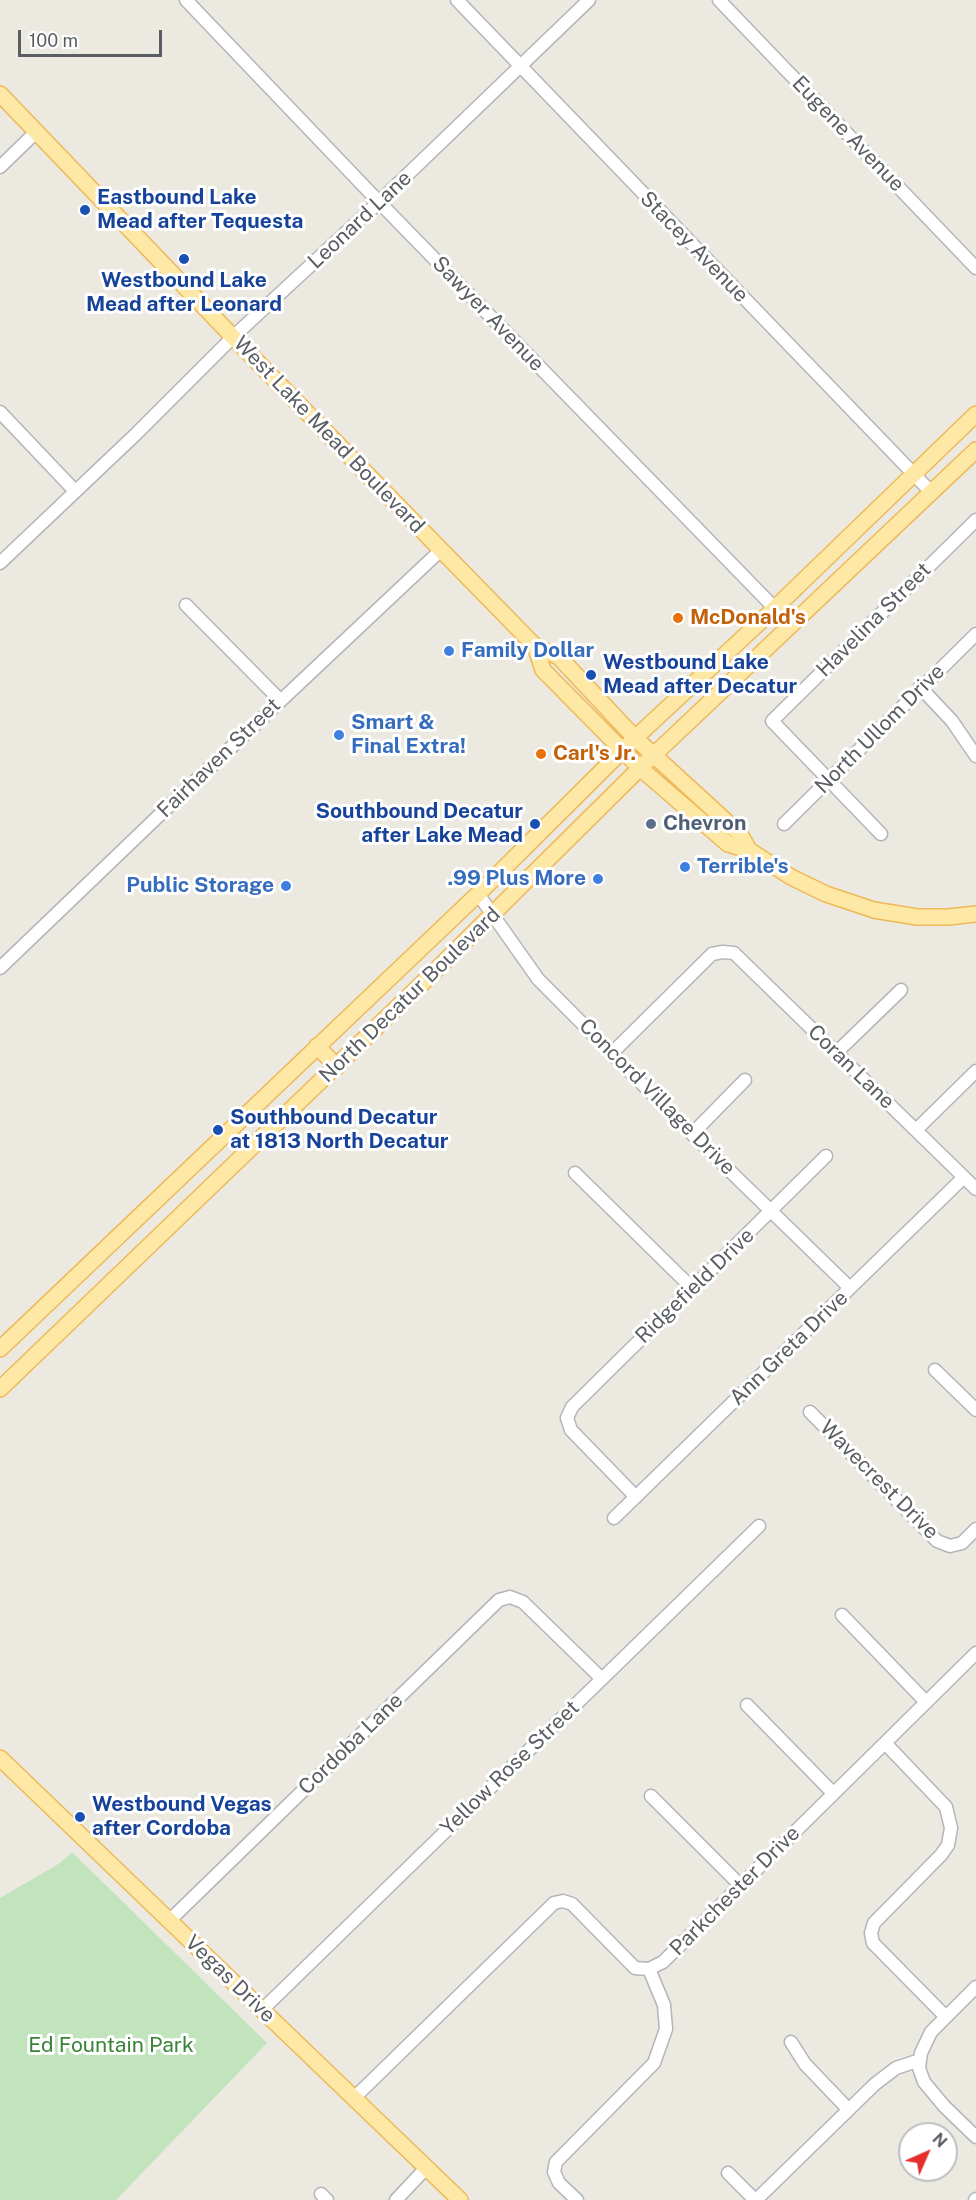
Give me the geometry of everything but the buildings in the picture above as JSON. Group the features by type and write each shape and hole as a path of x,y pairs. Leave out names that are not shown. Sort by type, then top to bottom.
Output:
{"main road":[{"name":"West Lake Mead Boulevard","path":"0,94 233,337 535,646 559,657 652,756 740,834 749,850"},
{"name":"North Decatur Boulevard","path":"0,1349 478,894 634,738 775,608 976,414"},
{"name":"North Decatur Boulevard","path":"0,1389 337,1067 652,756 976,450"},
{"name":"West Lake Mead Boulevard","path":"535,646 543,670 640,768 728,844 749,850 791,877 826,894 874,910 917,917 976,914"},
{"path":"317,1046 337,1067"},
{"path":"153,1204 172,1223"},
{"name":"Vegas Drive","path":"0,1758 460,2200"}],"street":[{"name":"Sawyer Avenue","path":"186,0 379,202 792,626"},
{"name":"Stacey Avenue","path":"457,0 932,493"},
{"name":"Leonard Lane","path":"0,563 233,337 379,202 589,0"},
{"name":"Eugene Avenue","path":"719,0 976,268"},
{"path":"0,167 36,132"},
{"path":"0,412 75,491"},
{"name":"Havelina Street","path":"829,781 772,721 976,520"},
{"name":"Fairhaven Street","path":"0,968 280,700 441,550"},
{"path":"186,605 280,700"},
{"name":"North Ullom Drive","path":"784,824 976,634"},
{"path":"920,687 952,721 976,756"},
{"path":"829,781 882,834"},
{"name":"Concord Village Drive","path":"478,894 508,933 538,979 850,1288"},
{"name":"Coran Lane","path":"612,1053 712,954 734,953 976,1189"},
{"path":"837,1053 901,990"},
{"path":"916,1130 976,1071"},
{"path":"692,1134 745,1080"},
{"name":"Ridgefield Drive","path":"636,1497 572,1430 567,1418 572,1407 826,1156"},
{"path":"575,1173 692,1288"},
{"name":"Ann Greta Drive","path":"614,1518 963,1178"},
{"path":"934,1370 976,1410"},
{"name":"Wavecrest Drive","path":"810,1412 937,1541 950,1546 962,1543 976,1529"},
{"name":"Yellow Rose Street","path":"262,2010 759,1526"},
{"name":"Cordoba Lane","path":"169,1921 499,1600 510,1597 523,1602 602,1679"},
{"path":"842,1615 926,1702"},
{"name":"Parkchester Drive","path":"354,2098 554,1904 563,1901 572,1904 635,1968 649,1969 663,1962 976,1653"},
{"path":"747,1705 833,1793"},
{"path":"885,1743 945,1807 951,1828 948,1845 941,1855 874,1923 871,1933 873,1943 946,2017"},
{"path":"651,1796 740,1886"},
{"path":"577,2200 559,2182 554,2172 556,2162 654,2063 666,2029 664,2005 649,1969"},
{"path":"976,1987 931,2032 921,2053 919,2068 924,2082 944,2106 976,2137"},
{"path":"791,2042 805,2064 848,2109"},
{"path":"728,2173 756,2200 875,2084 896,2068 920,2060"},
{"path":"396,2200 426,2168"}],"green space":[{"name":"Ed Fountain Park","path":"72,1852 267,2043 116,2200 0,2200 0,1898 60,1863"}],"place":[{"name":"Eastbound Lake Mead after Tequesta","path":"85,210"},
{"name":"Westbound Lake Mead after Leonard","path":"184,259"},
{"name":"McDonald's","path":"678,618"},
{"name":"Family Dollar","path":"449,651"},
{"name":"Westbound Lake Mead after Decatur","path":"591,675"},
{"name":"Smart & Final Extra!","path":"339,735"},
{"name":"Carl's Jr.","path":"541,754"},
{"name":"Southbound Decatur after Lake Mead","path":"535,824"},
{"name":"Chevron","path":"651,824"},
{"name":"Terrible's","path":"685,867"},
{"name":".99 Plus More","path":"598,879"},
{"name":"Public Storage","path":"286,886"},
{"name":"Southbound Decatur at 1813 North Decatur","path":"218,1130"},
{"name":"Westbound Vegas after Cordoba","path":"80,1817"}]}
